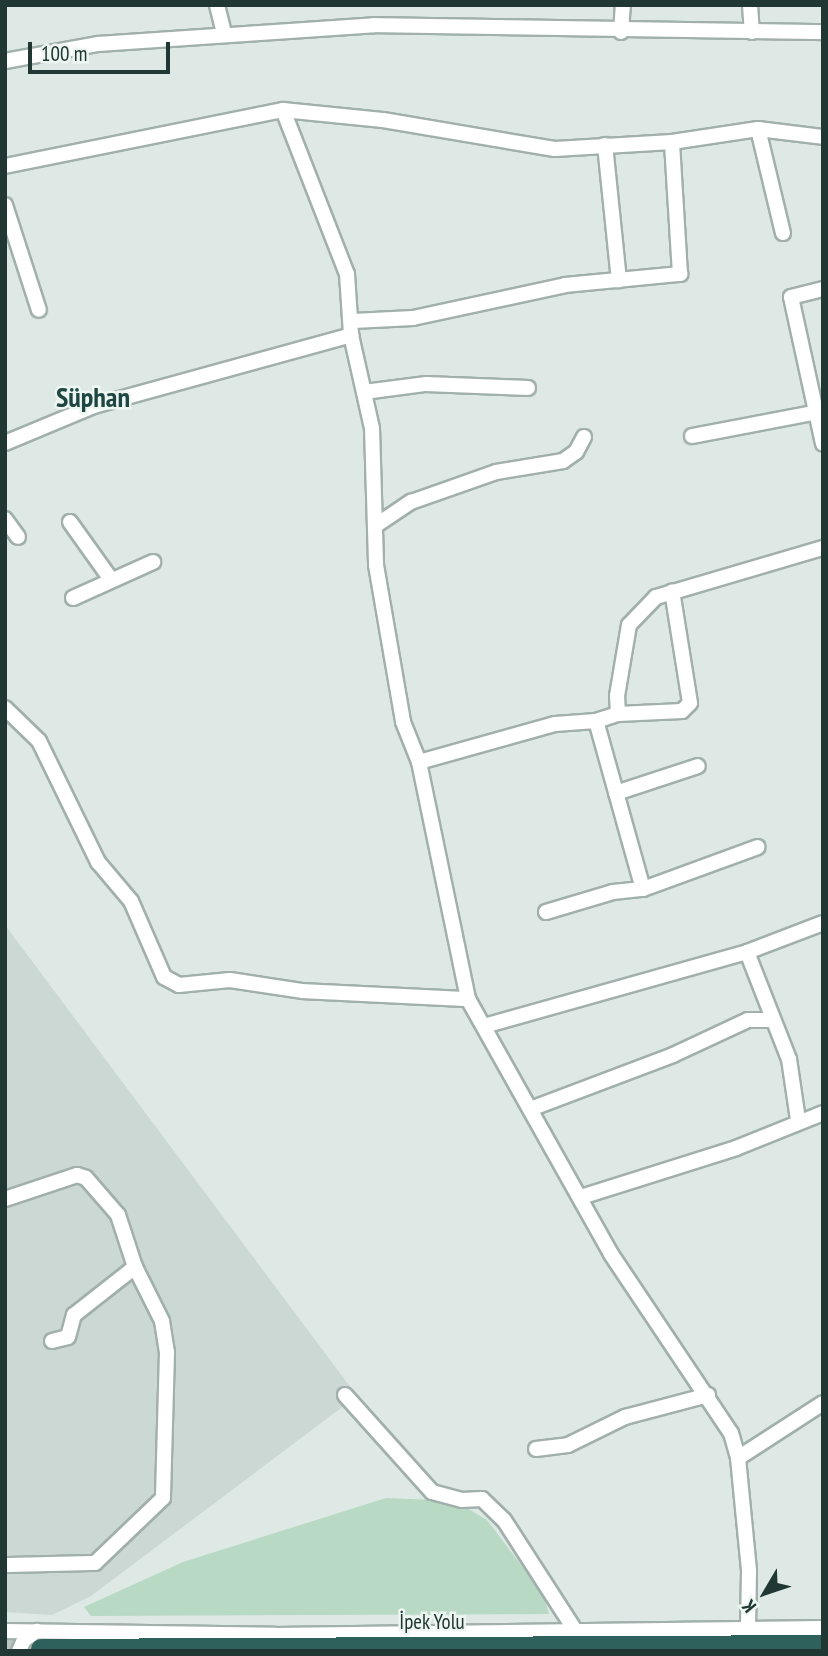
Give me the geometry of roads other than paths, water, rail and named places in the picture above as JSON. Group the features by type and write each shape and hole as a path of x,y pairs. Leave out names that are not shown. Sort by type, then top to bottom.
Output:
{"highway":[{"name":"İpek Yolu","path":"39,1640 823,1645"}],"street":[{"path":"217,5 224,33"},
{"path":"621,32 623,5"},
{"path":"750,5 752,32"},
{"path":"5,61 98,44 224,33 374,26 621,32 823,32"},
{"path":"283,110 347,274 352,328 372,429 378,524 376,565 400,709 419,762 468,999 533,1108 611,1254 727,1425 738,1458 749,1571 748,1628"},
{"path":"5,166 283,110 383,120 555,149 672,142 758,129 823,137"},
{"path":"758,129 783,233"},
{"path":"5,443 94,406 352,328 413,318 565,285 680,274 672,142"},
{"path":"605,145 618,280"},
{"path":"5,205 39,310"},
{"path":"823,289 791,297 820,412 823,444"},
{"path":"364,392 426,384 528,388"},
{"path":"692,436 820,412"},
{"path":"378,524 411,502 496,472 563,460 576,452 584,438"},
{"path":"5,519 18,537"},
{"path":"70,522 110,578"},
{"path":"618,714 617,696 629,625 656,597 823,548"},
{"path":"73,598 110,578 153,562"},
{"path":"419,762 555,724 596,721 618,714 682,711 690,703 672,591"},
{"path":"5,708 39,741 98,862 131,901 164,977 179,985 230,979 303,991 468,999"},
{"path":"596,721 643,889"},
{"path":"616,793 698,766"},
{"path":"546,912 613,892 643,889 758,847"},
{"path":"484,1026 747,952 823,923"},
{"path":"747,952 771,1020 789,1059 799,1120"},
{"path":"533,1108 673,1055 748,1020 771,1020"},
{"path":"581,1198 736,1148 799,1120 823,1113"},
{"path":"5,1199 77,1175 86,1178 118,1214 135,1267 167,1335 163,1498 95,1563 5,1565"},
{"path":"52,1341 68,1337 74,1315 135,1267"},
{"path":"345,1395 432,1492 463,1500 482,1499 504,1520 575,1630"},
{"path":"536,1450 568,1445 625,1417 708,1395"},
{"path":"738,1458 823,1403"},
{"path":"19,1651 24,1640 823,1628"},
{"path":"5,1631 39,1640"}],"tunnel":[{"path":"5,1648 41,1649"}],"district":[{"name":"Süphan","path":"93,397"}]}
